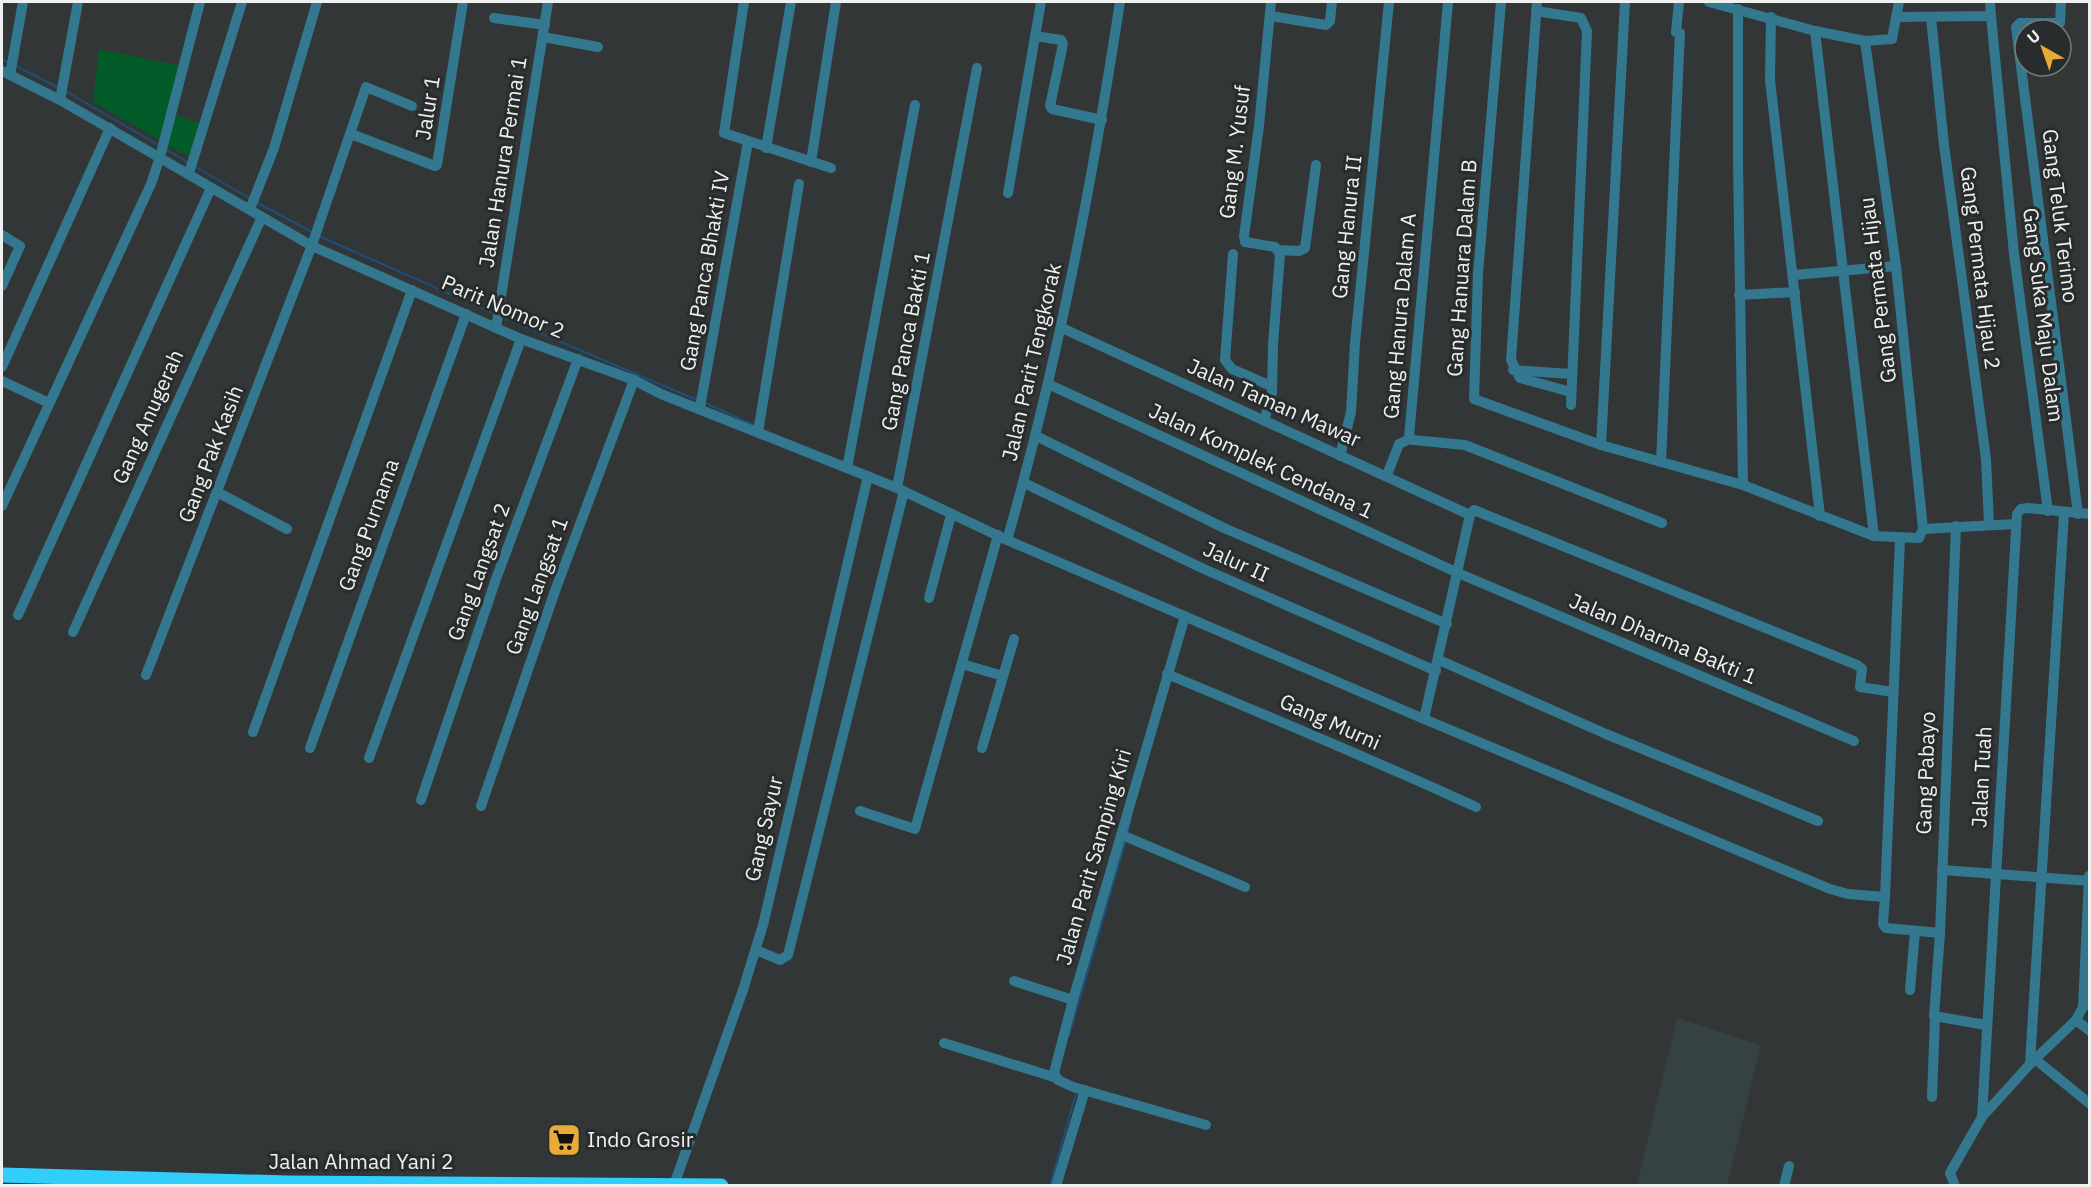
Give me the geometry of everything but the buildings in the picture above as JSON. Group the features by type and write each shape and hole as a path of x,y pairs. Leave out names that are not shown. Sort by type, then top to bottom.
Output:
{"highway":[{"name":"Jalan Ahmad Yani 2","path":"2,1175 279,1184 730,1185"}],"street":[{"path":"6,73 23,2"},
{"path":"60,100 78,2"},
{"path":"2,506 151,183 160,157 200,2"},
{"path":"189,173 242,2"},
{"path":"250,209 274,148 317,2"},
{"name":"Jalur 1","path":"351,134 437,165 463,2"},
{"name":"Jalan Hanura Permai 1","path":"498,320 548,2"},
{"path":"744,2 724,133 831,168"},
{"path":"766,148 791,2"},
{"path":"811,162 837,2"},
{"path":"1008,194 1041,2"},
{"name":"Jalan Parit Tengkorak","path":"860,811 915,829 962,664 1003,538 1024,483 1036,436 1062,328 1102,120 1120,2"},
{"name":"Gang M. Yusuf","path":"1271,2 1259,126 1244,236 1245,242 1249,244 1278,250"},
{"path":"1270,16 1326,25 1330,21 1332,2"},
{"name":"Gang Hanura II","path":"1340,456 1352,404 1355,343 1389,2"},
{"name":"Gang Hanura Dalam A","path":"1448,2 1410,439 1465,445 1662,524"},
{"name":"Gang Hanuara Dalam B","path":"1501,2 1478,274 1473,397 1601,445 1743,485 1874,536 1900,539 1922,532 1956,526 2016,524"},
{"path":"1601,445 1625,2"},
{"path":"1661,462 1680,33 1676,32 1679,2"},
{"path":"1709,2 1772,17 1815,31 1865,41 1892,39 1899,2"},
{"name":"Gang Suka Maju Dalam","path":"1990,2 2014,254 2048,511"},
{"name":"Gang Teluk Terimo","path":"2061,2 2060,23 2019,23 2016,27 2078,514"},
{"path":"1570,405 1571,392 1571,374 1587,31 1581,18 1536,6 1511,360 1513,370 1520,378 1571,392"},
{"path":"1738,9 1739,295 1743,485"},
{"path":"1896,17 1991,16"},
{"path":"1772,17 1770,80 1820,516"},
{"path":"494,18 544,25"},
{"name":"Gang Permata Hijau 2","path":"1931,18 1944,145 1986,459 1989,524"},
{"path":"1815,31 1874,536"},
{"path":"1035,36 1060,40 1063,44 1050,106 1052,109 1102,120"},
{"path":"543,37 598,47"},
{"name":"Gang Permata Hijau","path":"1865,41 1896,266 1922,532"},
{"name":"Gang Panca Bakti 1","path":"756,950 780,960 788,955 901,489 977,68"},
{"name":"Parit Nomor 2","path":"6,73 110,128 250,209 261,219 312,246 466,314 498,320 521,339 634,380 661,394 700,407 901,489 1003,538"},
{"name":"Gang Pak Kasih","path":"146,675 312,246 366,88 368,86 412,106"},
{"path":"847,468 915,105"},
{"path":"2,367 110,128"},
{"name":"Gang Panca Bhakti IV","path":"700,407 748,142"},
{"path":"1264,421 1271,399 1278,250 1299,251 1305,248 1316,165"},
{"path":"758,432 798,184"},
{"path":"18,615 211,188"},
{"name":"Gang Anugerah","path":"73,632 261,219"},
{"path":"2,236 20,246 2,286"},
{"path":"1233,254 1225,360 1232,369 1271,386"},
{"path":"1794,275 1896,266"},
{"path":"253,732 412,290"},
{"path":"1739,295 1795,292"},
{"name":"Gang Purnama","path":"310,748 466,314"},
{"name":"Jalan Taman Mawar","path":"1062,328 1470,515 1472,511 1477,511 1857,665 1862,669 1860,687 1893,692"},
{"path":"369,758 521,339"},
{"name":"Gang Langsat 2","path":"421,800 496,579 578,359"},
{"path":"1513,370 1571,374"},
{"name":"Gang Langsat 1","path":"481,806 555,591 634,380"},
{"path":"2,381 49,403"},
{"name":"Jalan Komplek Cendana 1","path":"1048,384 1458,573"},
{"path":"1036,436 1224,528 1447,624"},
{"path":"1387,475 1399,444 1410,439"},
{"name":"Gang Sayur","path":"674,1185 756,950 868,476"},
{"name":"Jalur II","path":"1024,483 1204,569 1818,821"},
{"path":"218,492 287,530"},
{"path":"2016,524 2017,514 2021,509 2090,514"},
{"path":"2032,1062 2064,513"},
{"path":"929,598 951,515"},
{"path":"1424,719 1470,515"},
{"name":"Jalan Tuah","path":"1983,1117 1986,1025 2016,524"},
{"name":"Gang Pabayo","path":"1932,1097 1956,526"},
{"path":"1003,538 1424,719 1839,892 1885,897"},
{"path":"1900,539 1884,927 1940,933"},
{"name":"Jalan Dharma Bakti 1","path":"1458,573 1854,741"},
{"name":"Jalan Parit Samping Kiri","path":"1057,1078 1055,1069 1073,1000 1126,837 1167,674 1185,616"},
{"path":"982,748 1014,639"},
{"path":"962,664 1003,676"},
{"name":"Gang Murni","path":"1167,674 1332,742 1390,771 1476,807"},
{"path":"1126,837 1245,887"},
{"path":"1942,870 1996,876 2089,881"},
{"path":"1956,1185 1951,1180 1950,1173 1983,1117 2032,1062 2076,1020 2086,1005 2090,874"},
{"path":"1910,990 1915,931"},
{"path":"1014,981 1073,1000"},
{"path":"1936,1018 1986,1025"},
{"path":"2076,1020 2090,1031"},
{"path":"944,1043 1057,1078 1079,1088 1206,1125"},
{"path":"2032,1062 2090,1104"},
{"path":"1056,1185 1079,1088"},
{"path":"1784,1185 1789,1166"}],"shaded area":[{"path":"1677,1018 1761,1045 1727,1185 1637,1185"}],"green space":[{"path":"99,49 180,66 160,140 93,102"},
{"path":"174,114 200,123 189,156 168,146"}],"waterway":[{"path":"2,59 8,62"},
{"path":"16,66 59,88"},
{"path":"67,92 160,146"},
{"path":"165,149 189,163"},
{"path":"194,166 251,199"},
{"path":"256,202 312,232"},
{"path":"319,236 495,314"},
{"path":"500,316 697,400"},
{"path":"705,403 754,425"},
{"path":"1127,834 1131,819"},
{"path":"1069,1036 1126,840"},
{"path":"1050,1186 1076,1093"}],"place":[{"name":"Indo Grosir","path":"564,1140"}]}
